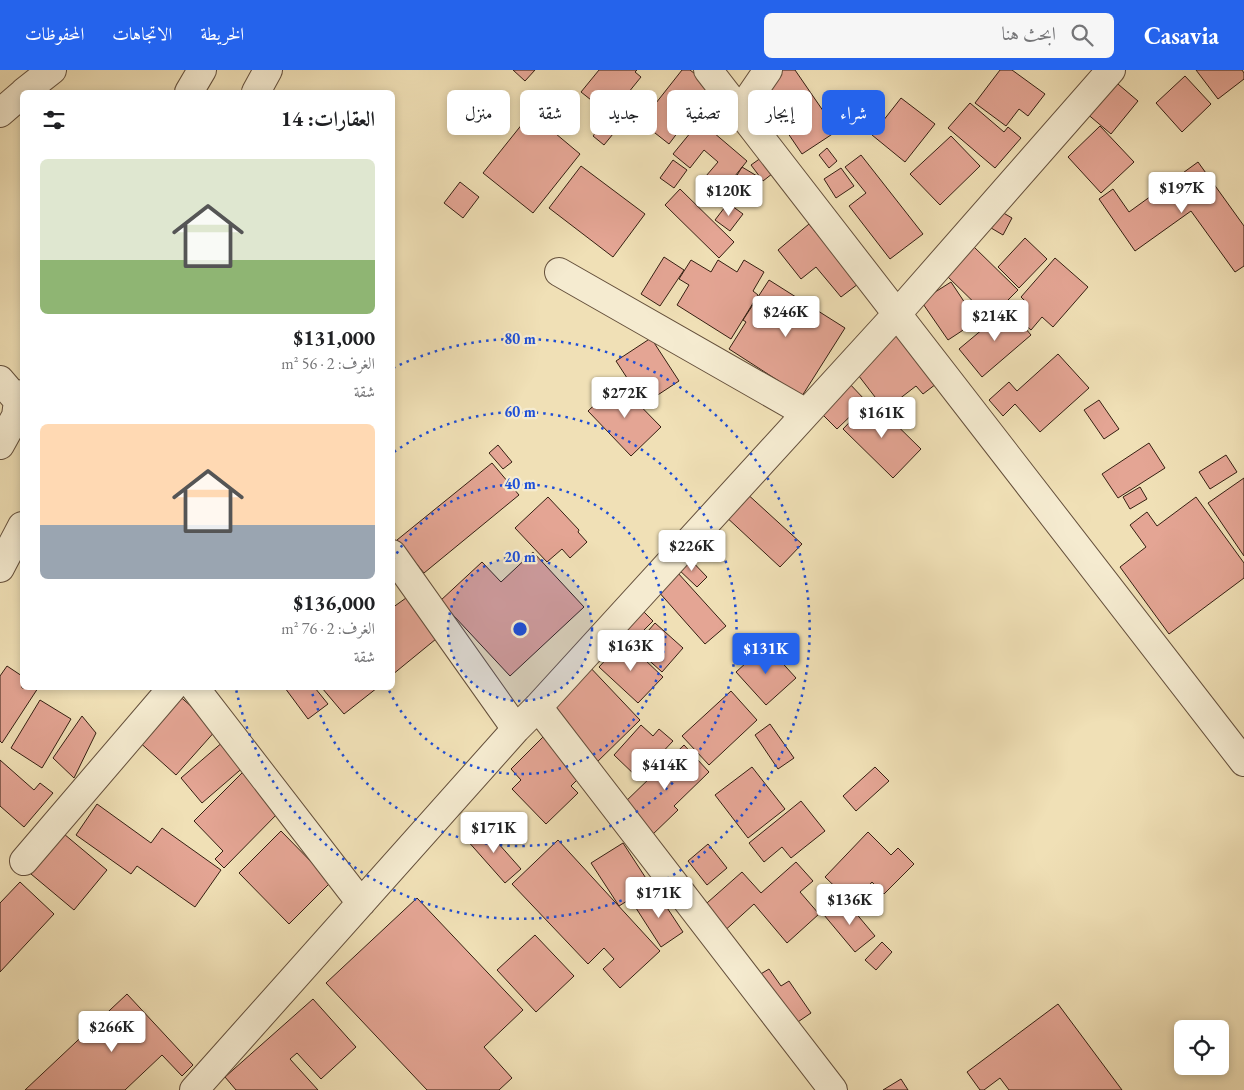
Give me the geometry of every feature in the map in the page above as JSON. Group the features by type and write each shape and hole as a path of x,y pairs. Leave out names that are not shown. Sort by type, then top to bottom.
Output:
{"street":[{"path":"27,90 52,70"},
{"path":"190,90 202,70"},
{"path":"257,90 268,70"},
{"path":"708,70 1244,762"},
{"path":"740,111 768,70"},
{"path":"194,1090 516,729 896,315 1111,70"},
{"path":"0,113 20,96"},
{"path":"559,272 806,413"},
{"path":"0,380 20,397 16,416 0,445"},
{"path":"0,568 20,530"},
{"path":"395,558 516,729"},
{"path":"24,861 170,690"},
{"path":"197,690 361,903"},
{"path":"538,707 833,1090"}],"building":[{"path":"513,70 535,70 525,81"},
{"path":"599,70 637,70 635,72 641,77 630,90 590,90 590,99 581,92"},
{"path":"682,70 690,70 712,87 710,90 667,90 667,135 676,135 669,144 657,135 657,102"},
{"path":"779,70 795,70 809,90 759,90 756,86"},
{"path":"1000,70 1012,70 1045,94 1028,116 1019,109 1006,126 975,103"},
{"path":"1196,70 1242,70 1244,79 1218,99"},
{"path":"1185,76 1211,104 1182,132 1156,103"},
{"path":"1112,79 1138,101 1111,134 1085,112"},
{"path":"812,95 822,109 822,135 831,135 802,154 789,135 812,135"},
{"path":"901,98 935,124 905,162 872,135 885,135 885,118"},
{"path":"970,103 1004,132 1008,127 1021,138 995,168 948,128"},
{"path":"1100,126 1134,162 1101,193 1068,157"},
{"path":"520,127 520,135 557,135 580,154 533,213 483,173"},
{"path":"594,135 612,135 604,145"},
{"path":"689,135 716,135 747,161 723,191 706,176 718,162 704,150 690,168 673,154"},
{"path":"951,136 980,166 940,205 910,174"},
{"path":"827,148 837,161 829,168 819,155"},
{"path":"765,155 777,170 763,181 751,165"},
{"path":"861,155 923,234 890,259 849,206 866,193 845,167"},
{"path":"673,160 687,170 674,188 660,178"},
{"path":"1198,162 1244,226 1244,266 1235,272 1191,211 1135,251 1099,199 1113,189 1129,212"},
{"path":"581,166 645,214 613,257 549,208"},
{"path":"742,167 757,176 739,206 724,197"},
{"path":"841,168 854,186 836,198 824,179"},
{"path":"460,182 479,197 463,218 444,203"},
{"path":"680,189 734,242 719,258 665,205"},
{"path":"728,203 743,214 730,231 715,220"},
{"path":"995,208 1012,218 1003,235 986,225"},
{"path":"809,224 858,284 841,297 816,267 801,279 778,250"},
{"path":"1025,238 1047,259 1019,288 998,267"},
{"path":"973,246 1018,290 990,318 946,275"},
{"path":"664,257 684,270 660,306 641,294"},
{"path":"1055,258 1088,287 1053,327 1042,317 1031,330 1013,314 1025,301 1021,297"},
{"path":"691,260 711,272 718,260 737,272 744,260 764,272 753,291 758,295 731,339 677,305 689,285 679,279"},
{"path":"769,280 845,328 802,396 729,349 746,322 743,320"},
{"path":"951,282 977,321 948,340 921,301"},
{"path":"1008,308 1031,335 982,377 959,349"},
{"path":"898,333 936,384 923,394 916,386 885,410 852,367"},
{"path":"651,338 679,381 644,404 616,361"},
{"path":"1058,354 1089,388 1040,432 1015,404 1003,416 989,400 1009,382 1017,391"},
{"path":"847,381 866,401 837,429 818,410"},
{"path":"618,383 661,427 631,456 588,411"},
{"path":"871,400 921,449 893,478 843,429"},
{"path":"1099,400 1119,429 1104,439 1084,410"},
{"path":"1149,443 1165,468 1118,498 1102,474"},
{"path":"498,445 512,462 503,469 489,453"},
{"path":"1226,455 1237,472 1210,489 1199,472"},
{"path":"492,463 519,495 424,573 397,540"},
{"path":"1244,478 1244,556 1208,503"},
{"path":"1140,487 1147,499 1130,509 1123,497"},
{"path":"744,491 802,544 780,567 723,514"},
{"path":"548,497 579,530 578,532 587,542 570,558 562,549 547,562 515,528"},
{"path":"1196,497 1244,563 1244,578 1169,634 1120,567 1146,547 1130,525 1147,512 1157,526"},
{"path":"533,552 584,607 510,676 440,601 482,562 501,582"},
{"path":"687,556 707,577 697,587 676,567"},
{"path":"677,572 726,626 705,644 657,590"},
{"path":"406,598 436,639 395,673 395,606"},
{"path":"644,612 653,621 633,641 624,632"},
{"path":"655,623 683,648 662,672 634,647"},
{"path":"624,640 663,677 638,703 599,667"},
{"path":"766,645 796,678 766,705 736,672"},
{"path":"586,663 640,720 593,766 539,709"},
{"path":"7,666 20,675 20,690 37,690 2,743 0,741 0,676"},
{"path":"286,690 317,690 328,704 308,719"},
{"path":"324,690 374,690 344,714"},
{"path":"731,691 757,720 709,765 682,736"},
{"path":"176,693 217,729 176,775 136,739"},
{"path":"40,700 71,719 42,768 11,748"},
{"path":"82,716 96,733 74,778 53,758"},
{"path":"770,724 794,758 778,769 755,735"},
{"path":"641,725 653,736 659,729 673,741 638,778 614,755"},
{"path":"543,737 580,777 571,786 578,793 546,824 512,789 521,780 511,769"},
{"path":"224,741 246,765 202,803 181,778"},
{"path":"684,745 709,772 674,806 678,810 651,836 622,805"},
{"path":"0,760 34,790 40,783 53,793 24,827 0,806"},
{"path":"752,767 785,809 748,838 715,795"},
{"path":"875,767 889,781 856,811 843,796"},
{"path":"243,772 281,810 224,868 215,859 223,851 194,821"},
{"path":"801,801 825,831 791,858 782,847 764,862 749,843"},
{"path":"97,804 151,843 162,828 221,870 195,907 137,866 131,874 76,835"},
{"path":"482,825 521,869 505,883 466,839"},
{"path":"281,831 331,882 289,924 239,873"},
{"path":"868,832 891,855 898,848 914,864 884,894 872,882 852,903 825,877"},
{"path":"64,834 107,870 74,910 31,874"},
{"path":"558,840 660,951 620,988 603,969 614,959 604,948 588,964 512,884"},
{"path":"623,843 651,886 619,906 591,863"},
{"path":"708,844 727,868 707,885 688,861"},
{"path":"796,862 813,881 800,892 819,914 787,943 754,904 721,934 699,910 742,872 761,893"},
{"path":"20,882 54,914 0,972 0,903"},
{"path":"656,891 683,932 661,947 634,905"},
{"path":"417,898 523,1010 484,1047 512,1078 499,1090 427,1090 326,983"},
{"path":"844,899 875,936 855,952 824,915"},
{"path":"535,935 574,976 536,1012 497,970"},
{"path":"882,942 892,952 876,970 865,960"},
{"path":"769,969 781,986 789,981 811,1013 789,1028 759,975"},
{"path":"127,994 193,1065 182,1076 162,1055 125,1090 25,1090"},
{"path":"313,999 356,1047 321,1079 297,1053 290,1059 318,1090 236,1090 225,1077"},
{"path":"1058,1004 1122,1090 1009,1090 1000,1078 984,1090 980,1090 967,1072"},
{"path":"901,1079 908,1090 883,1090"}]}
